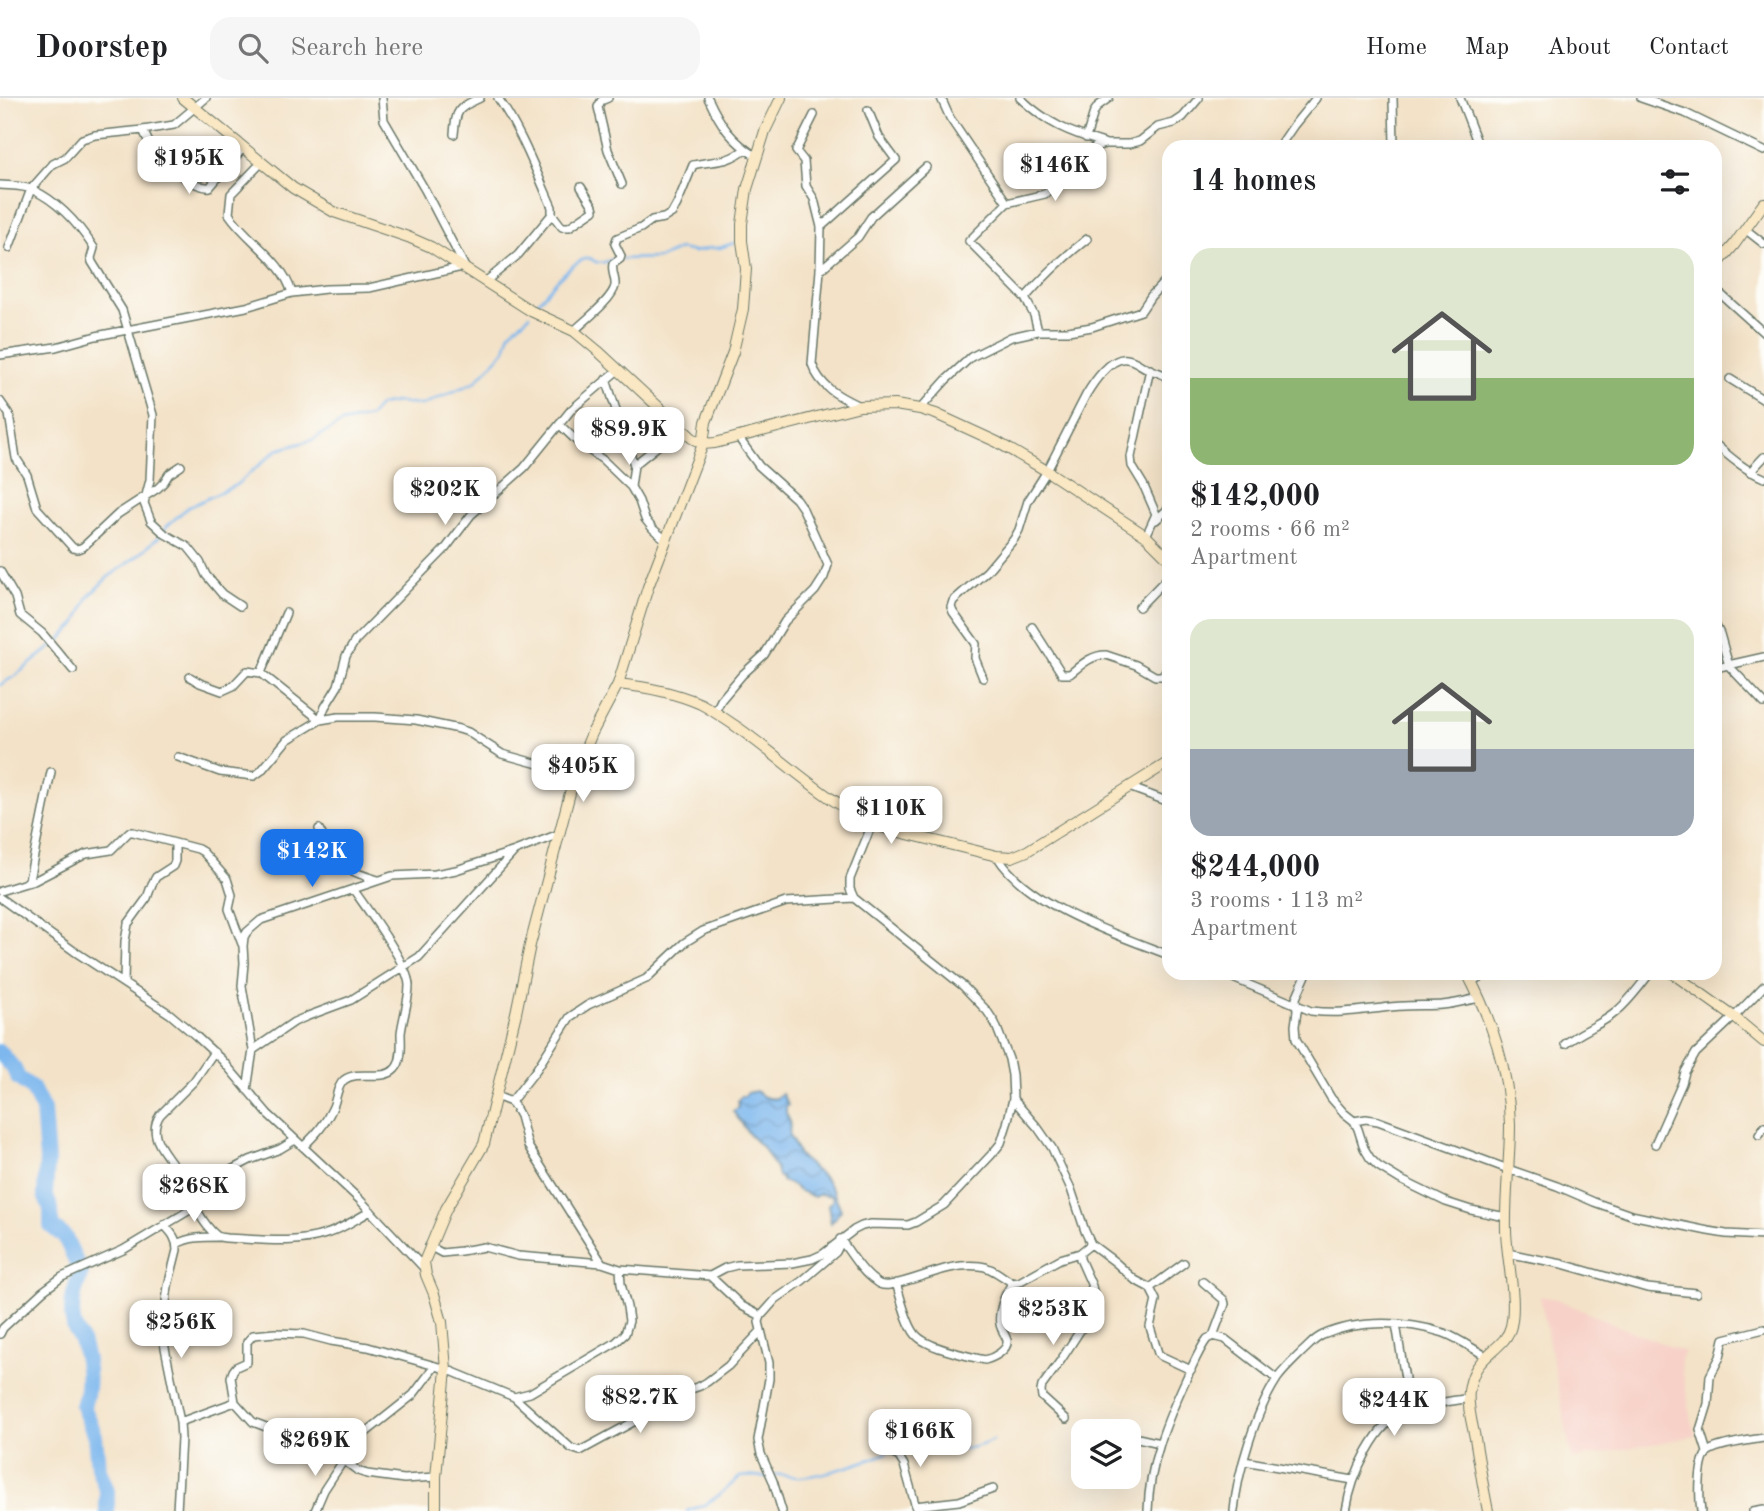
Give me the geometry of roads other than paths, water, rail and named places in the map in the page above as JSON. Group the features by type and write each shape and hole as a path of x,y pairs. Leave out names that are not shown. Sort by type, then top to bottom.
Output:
{"street":[{"path":"183,98 293,188 348,218 431,247 531,311 573,331 683,430 703,444 860,406 895,405 920,409 997,443 1047,471 1146,536 1162,552"},
{"path":"9,248 31,188 82,139 174,125 206,98"},
{"path":"382,98 384,120 425,190 465,268"},
{"path":"454,134 455,118 461,106 480,98"},
{"path":"485,282 518,255 551,214 552,207 533,160 498,98"},
{"path":"608,98 600,101 598,107 608,150 622,184"},
{"path":"708,98 723,128 757,157"},
{"path":"436,1511 436,1478 446,1369 442,1322 424,1262 446,1209 484,1144 530,945 575,774 606,704 618,684 648,587 703,444 706,422 733,352 743,309 746,269 742,241 745,196 771,117 781,98"},
{"path":"941,98 950,118 1007,203"},
{"path":"1020,98 1057,126 1105,144"},
{"path":"1086,138 1094,112 1109,98"},
{"path":"1038,331 1034,315 1025,298 969,241 1007,203 1045,194 1080,158 1095,147 1140,141 1158,127 1174,123 1183,117 1199,98"},
{"path":"1284,140 1316,98"},
{"path":"1393,98 1394,140"},
{"path":"1460,98 1476,140"},
{"path":"1641,98 1685,113 1764,151"},
{"path":"821,227 896,160 879,137 868,110"},
{"path":"814,115 796,151 804,161 806,187 814,199 821,227 812,364 815,374 832,392 860,406"},
{"path":"143,130 155,154 202,188 209,187 243,148"},
{"path":"573,331 605,302 612,292 615,283 612,264 621,256 615,244 617,238 672,213 693,165 723,161 745,149"},
{"path":"262,162 231,194 229,214 237,227 255,241 285,274 292,293"},
{"path":"820,270 858,237 871,217 926,167"},
{"path":"0,185 31,188 63,209 94,248 92,262 122,310 153,415 150,480 144,503 151,521 163,532 188,547 222,594 240,606"},
{"path":"551,214 562,227 569,227 594,210 581,187"},
{"path":"1722,259 1764,204"},
{"path":"1745,229 1764,244"},
{"path":"1025,298 1057,264 1087,239"},
{"path":"0,355 56,347 246,307 292,293 369,288 465,268"},
{"path":"920,409 971,357 1010,337 1038,331 1068,331 1092,327 1142,310 1162,285"},
{"path":"1722,295 1764,333"},
{"path":"983,678 975,658 975,640 955,617 951,607 953,601 987,570 1014,539 1028,501 1047,471 1093,383 1120,359 1127,359 1162,373"},
{"path":"1146,536 1156,514 1132,466 1132,457 1150,369"},
{"path":"320,720 338,686 346,656 355,641 446,548 471,515 524,468 571,410 618,370"},
{"path":"606,379 634,465 631,487"},
{"path":"1730,379 1764,400"},
{"path":"0,401 9,414 16,458 27,475 37,508 73,548 83,547 118,514 158,488 169,474 181,466"},
{"path":"560,425 631,487 645,519 666,540"},
{"path":"634,465 683,430"},
{"path":"715,712 721,700 764,654 785,621 816,591 828,565 796,499 759,466 738,437"},
{"path":"1722,450 1736,463 1764,478"},
{"path":"1751,472 1764,457"},
{"path":"1153,523 1162,515"},
{"path":"0,571 15,597 20,615 54,646 74,670"},
{"path":"1139,607 1162,583"},
{"path":"261,673 286,613"},
{"path":"1032,627 1062,674 1070,674 1092,657 1101,654 1136,665 1157,677 1162,676"},
{"path":"1722,641 1729,666 1764,703"},
{"path":"1722,667 1764,657"},
{"path":"190,677 222,691 233,686 247,671 261,673 320,720"},
{"path":"618,684 668,692 715,712 763,745 817,789 872,824 997,856 1012,857 1027,851 1162,766"},
{"path":"178,757 220,772 254,776 287,740 320,720 375,717 416,720 459,729 502,754 575,774"},
{"path":"26,884 51,772"},
{"path":"1129,787 1162,799"},
{"path":"429,1246 442,1253 484,1247 518,1256 602,1263 620,1269 710,1276 724,1268 737,1265 792,1263 812,1259 823,1254 854,1230 871,1224 916,1222 944,1205 1001,1143 1013,1099 1012,1074 1009,1059 988,1011 963,986 854,898 850,879 872,824"},
{"path":"319,829 331,853 342,866 379,880"},
{"path":"0,891 34,881 86,854 111,850 129,832 133,832 203,852 227,879 232,895 229,909 243,946"},
{"path":"247,1090 253,1050 242,986 243,946 247,932 261,919 392,876 456,870 559,834"},
{"path":"124,983 128,924 147,898 156,877 173,866 175,843"},
{"path":"253,1050 294,1023 351,1000 419,957 515,851"},
{"path":"997,856 1012,876 1057,908 1162,952"},
{"path":"303,1147 324,1125 338,1090 346,1079 363,1074 390,1073 397,1068 399,1062 409,985 404,967 353,889"},
{"path":"0,898 170,1014 214,1052 295,1140 371,1211 424,1268"},
{"path":"511,1102 536,1070 570,1017 588,1005 646,979 703,930 786,902 854,898"},
{"path":"1238,980 1311,1011 1357,1012 1480,998"},
{"path":"1304,980 1296,998 1296,1040 1331,1098 1354,1121 1370,1158 1399,1179 1458,1207 1506,1217"},
{"path":"1471,980 1498,1045 1506,1082 1510,1126 1506,1217 1512,1301 1511,1327 1504,1340 1480,1362 1469,1389 1488,1511"},
{"path":"1565,1044 1577,1034 1616,1013 1645,980"},
{"path":"1682,980 1764,1042"},
{"path":"1655,1144 1696,1053 1764,986"},
{"path":"214,1052 194,1081 160,1115 156,1125 156,1138 176,1169 195,1207 213,1233 219,1237"},
{"path":"496,1096 511,1102 520,1116 528,1146 602,1263"},
{"path":"1013,1099 1052,1148 1072,1189 1091,1244 1135,1280 1150,1288 1156,1300 1150,1327 1158,1353 1191,1370"},
{"path":"1354,1121 1378,1121 1632,1215 1708,1231 1764,1236"},
{"path":"1759,1135 1764,1127"},
{"path":"1,1330 62,1277 123,1250 195,1207 231,1170 295,1140"},
{"path":"177,1244 202,1237 305,1239 326,1234 371,1211"},
{"path":"164,1225 177,1244 166,1296 162,1333 180,1422 177,1511"},
{"path":"840,1239 876,1282 883,1285 969,1265 985,1267 1013,1283 1019,1282 1060,1259 1080,1253 1091,1244"},
{"path":"782,1511 758,1447 769,1380 769,1363 759,1322 776,1299 836,1252 840,1239"},
{"path":"1066,1419 1042,1397 1041,1391 1092,1312 1095,1299 1080,1253"},
{"path":"1507,1253 1562,1264 1647,1287 1696,1293"},
{"path":"1150,1288 1184,1263"},
{"path":"514,1396 530,1393 625,1335 629,1321 620,1269"},
{"path":"710,1276 742,1306 761,1316"},
{"path":"1148,1511 1149,1492 1160,1443 1171,1411 1203,1344 1213,1336 1226,1304 1203,1282"},
{"path":"896,1283 904,1310 917,1336 945,1350 985,1360 1004,1350 1007,1345 1000,1321 1006,1293 1013,1283"},
{"path":"1234,1511 1252,1431 1264,1404 1277,1379 1322,1335 1355,1326 1396,1324 1420,1327 1446,1334 1486,1356"},
{"path":"1396,1324 1410,1409"},
{"path":"1707,1452 1700,1430 1708,1404 1710,1376 1720,1357 1722,1342 1724,1339 1764,1329"},
{"path":"436,1478 404,1479 367,1474 358,1471 334,1453 253,1422 235,1402 231,1377 236,1367 247,1362 247,1342 253,1335 304,1334 368,1347 446,1369 514,1396 571,1448 580,1451 648,1414 671,1396 707,1382 728,1366 761,1331"},
{"path":"1213,1336 1225,1339 1277,1379"},
{"path":"315,1511 324,1490 352,1446 413,1395 435,1366"},
{"path":"1346,1511 1353,1480 1363,1457 1385,1427 1410,1409 1469,1398"},
{"path":"180,1422 235,1402"},
{"path":"881,1424 888,1451 899,1457 904,1465 916,1508 959,1501 993,1489"},
{"path":"1701,1511 1702,1461 1707,1452 1764,1438"},
{"path":"1141,1439 1160,1443"},
{"path":"1244,1461 1353,1480"},
{"path":"1755,1511 1764,1509"}],"water":[{"path":"756,1091 771,1099 782,1094 788,1105 786,1113 790,1122 789,1136 800,1156 828,1183 841,1210 831,1223 828,1205 833,1200 832,1196 820,1194 814,1197 782,1181 765,1150 733,1111 738,1108 738,1100 742,1096"}],"waterway":[{"path":"622,259 660,258 680,249 694,252 734,243"},
{"path":"534,307 576,264 590,258 599,263 616,259"},
{"path":"0,685 59,641 76,624 88,597 107,578 159,537 187,508 236,485 277,450 312,440 342,423 369,417 380,405 396,402 422,405 475,382 505,350 510,332 530,315"},
{"path":"0,1052 18,1078 32,1088 43,1110 47,1160 45,1195 51,1209 51,1226 65,1237 81,1273 72,1313 85,1357 87,1382 83,1406 95,1436 98,1467 107,1491 107,1511"},
{"path":"893,1450 957,1450 993,1440"},
{"path":"774,1475 798,1477 821,1474 887,1453"},
{"path":"687,1511 704,1505 740,1477 769,1477"}]}
